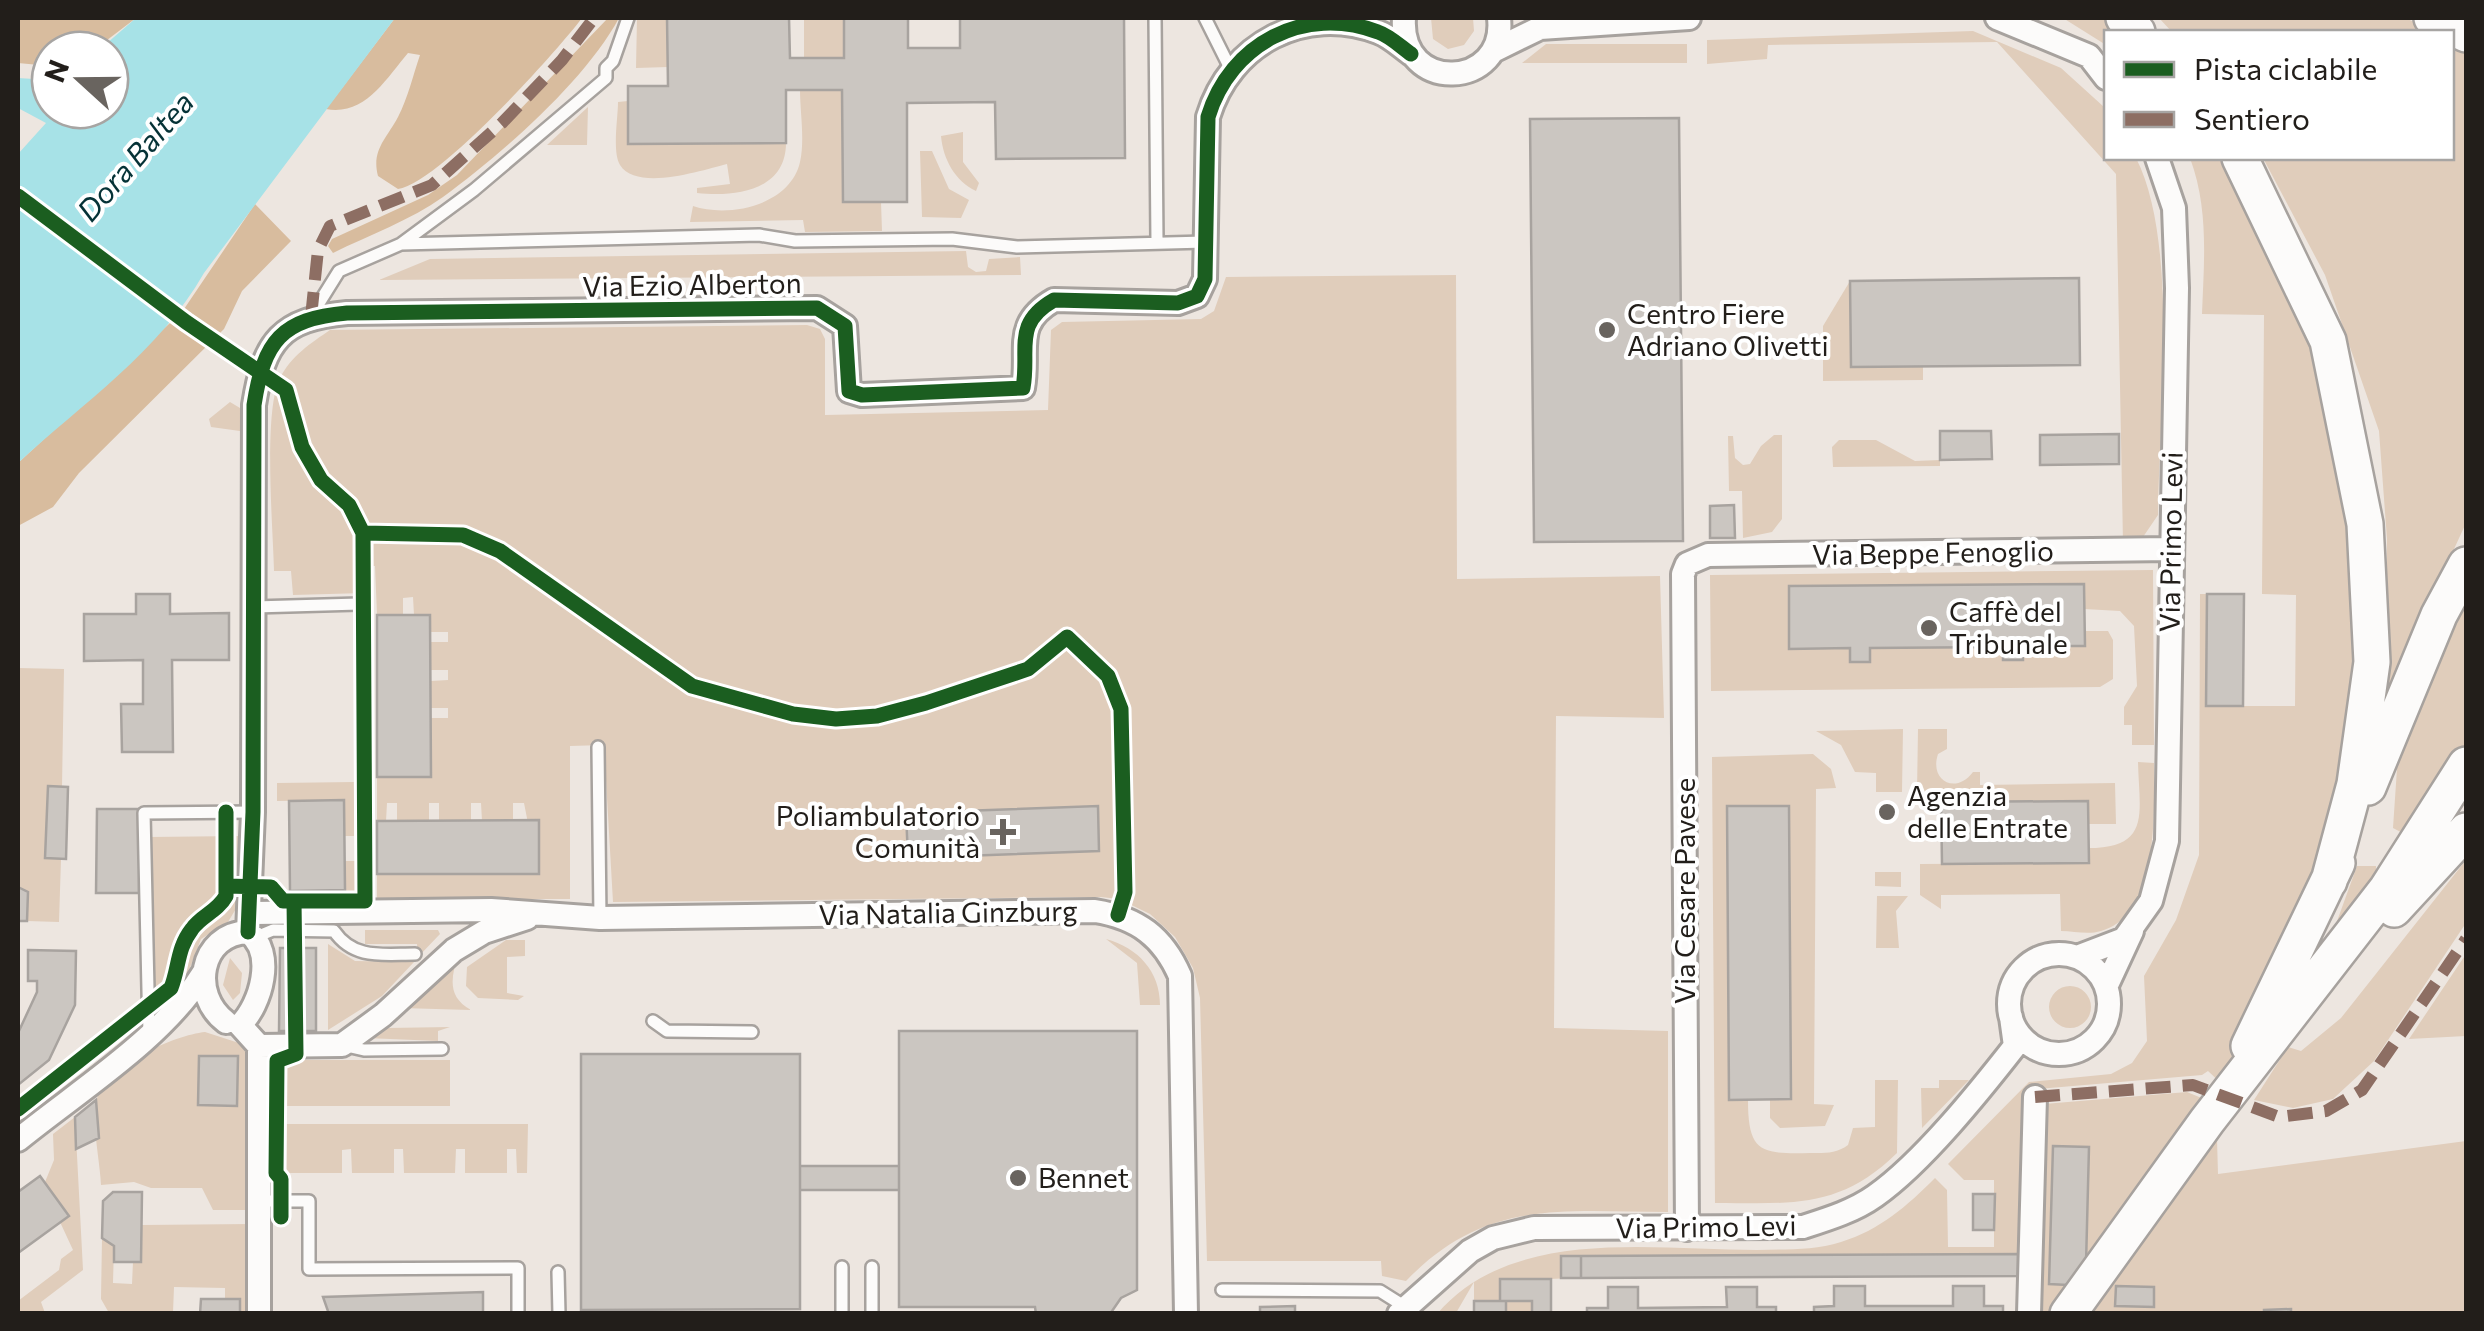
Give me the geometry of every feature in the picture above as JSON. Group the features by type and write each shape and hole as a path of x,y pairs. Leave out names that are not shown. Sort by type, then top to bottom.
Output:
{"main road":[{"path":"2432,18 2466,34"},
{"path":"2241,160 2328,342 2366,524 2372,662 2356,784 2329,881"},
{"path":"2249,1062 2329,881 2438,616 2466,565"},
{"path":"2284,1026 2387,890 2466,765"},
{"path":"2068,1314 2249,1062 2466,831"}],"street":[{"path":"1404,18 1411,54"},
{"path":"1493,51 1499,18"},
{"path":"1519,18 1557,25"},
{"path":"1493,51 1523,33 1557,25 1689,18"},
{"path":"1997,18 2089,56 2104,75"},
{"name":"Via Ezio Alberton","path":"310,316 817,308 845,326 849,391 862,395 1023,388 1025,329 1036,310 1054,300 1178,303 1197,296 1205,279 1208,117 1215,93 1242,55 1278,33 1357,21 1437,72 1469,72 1493,51"},
{"name":"Via Primo Levi","path":"2106,986 2161,874 2167,841 2177,272 2174,208 2158,160"},
{"path":"150,1037 198,1020 233,1024 252,1013 261,986 252,927 254,405 260,369 274,339 310,316"},
{"name":"Via Beppe Fenoglio","path":"1694,557 2172,550"},
{"name":"Via Cesare Pavese","path":"1686,1229 1683,574 1694,557"},
{"name":"Via Natalia Ginzburg","path":"252,927 491,910 530,916 600,918 1095,912 1136,922 1170,953 1180,976 1186,1314"},
{"name":"Via Natalia Ginzburg","path":"342,1045 454,950 484,932 530,916"},
{"name":"Via Primo Levi","path":"2077,957 2124,939 2137,922"},
{"path":"18,1140 150,1037 187,1000 220,939 230,932 252,927"},
{"path":"2053,954 2077,957 2095,969 2106,986 2106,1019 2096,1038 2066,1054 2040,1050 2020,1036 2011,1018 2012,988 2027,965 2053,954"},
{"path":"204,972 205,998 213,1012 259,1046 342,1045"},
{"name":"Via Primo Levi","path":"1403,1310 1451,1264 1494,1238 1534,1228 1803,1227 1839,1216 1876,1196 1987,1082 2015,1046 2011,1018"},
{"path":"259,1046 259,1314"},
{"name":"Via Primo Levi","path":"1987,1082 2040,1050"},
{"path":"2029,1314 2035,1097"}],"lane":[{"path":"310,316 339,272 401,244 474,190 606,78 606,68 613,60 628,18"},
{"path":"1155,18 1157,242"},
{"path":"1205,18 1231,70"},
{"path":"401,244 759,236 795,241 952,239 1018,248 1206,242"},
{"path":"254,607 358,604"},
{"path":"598,747 600,918"},
{"path":"150,1037 144,813 253,812"},
{"path":"252,927 334,932 344,947 362,954 415,954"},
{"path":"653,1021 667,1031 752,1032"},
{"path":"342,1045 364,1050 442,1050"},
{"path":"259,1201 309,1201 310,1284"},
{"path":"842,1267 842,1314"},
{"path":"872,1267 872,1314"},
{"path":"309,1269 518,1268 518,1314"},
{"path":"558,1272 559,1314"},
{"path":"1222,1290 1380,1291 1403,1310"}],"shaded area":[{"path":"18,18 136,18 120,30 30,30 30,64 18,63"},
{"path":"395,18 582,18 522,87 466,142 440,165 398,189 378,176 377,159 402,110 420,55 408,53 363,101 340,110 326,109"},
{"path":"608,18 619,18 585,66 491,160 431,205 333,253 328,246 332,239 428,195 457,175"},
{"path":"637,18 667,18 668,67 636,68"},
{"path":"804,18 844,18 844,58 804,58"},
{"path":"1431,18 1473,18 1474,31 1464,45 1448,49 1433,39"},
{"path":"2063,18 2109,18 2121,30 2104,30 2104,44"},
{"path":"2159,18 2405,18 2433,30 2170,30"},
{"path":"1973,31 2061,68 2104,107 2104,160 2137,160 2158,235 2164,331 2158,515 2143,537 2123,543 2116,174 1997,42 1768,45 1767,59 1707,64 1707,40"},
{"path":"2454,41 2466,49 2466,523 2385,699 2387,539 2379,431 2325,275 2264,160 2454,160"},
{"path":"1546,44 1687,44 1687,63 1522,63"},
{"path":"800,90 842,90 843,202 881,202 882,231 805,232 803,220 690,222 693,206 723,210 756,205 784,189 794,177 801,153"},
{"path":"628,101 629,144 786,143 784,159 767,181 755,188 726,194 697,193 697,188 730,184 727,164 671,177 628,173 620,165 616,144 618,102"},
{"path":"588,107 587,145 547,145"},
{"path":"963,132 963,162 979,183 976,191 956,175 942,145 941,136"},
{"path":"920,151 932,151 949,189 969,200 961,218 922,217"},
{"path":"2191,160 2223,160 2266,235 2302,317 2329,404 2347,492 2357,583 2357,673 2348,763 2330,850 2224,1086 2208,1071 2202,1075 2025,1090 2023,1254 1551,1279 1551,1313 1474,1313 1474,1283 1504,1267 1544,1255 1629,1247 1757,1250 1830,1245 1880,1224 1935,1178 1947,1190 1948,1247 1994,1247 1994,1180 1964,1180 1948,1164 2029,1082 2111,1074 2132,1063 2147,1041 2144,976 2176,920 2199,855 2200,594 2207,594 2207,706 2295,706 2296,595 2262,594 2264,315 2202,314 2203,216"},
{"path":"255,204 291,241 242,291 224,329 79,473 53,507 18,526 18,463 182,312"},
{"path":"966,251 968,267 976,272 986,271 989,259 1020,257 1021,275 379,280 430,259"},
{"path":"1456,275 1457,579 1660,576 1664,718 1556,716 1554,1028 1668,1031 1668,1212 1560,1212 1496,1223 1466,1235 1436,1254 1406,1281 1382,1276 1381,1261 1207,1261 1200,998 1193,968 1175,937 1150,914 1119,899 1101,897 613,902 604,745 570,746 570,899 377,899 377,874 538,874 524,803 513,803 513,821 482,821 481,803 471,803 471,821 439,821 439,803 429,803 429,821 397,821 397,803 387,803 386,821 377,821 377,777 431,718 448,718 448,708 431,708 431,681 448,680 448,670 431,670 431,642 448,642 448,632 431,632 430,615 414,615 413,597 403,598 403,615 377,615 375,566 364,566 365,593 293,595 291,571 274,571 270,442 275,394 290,363 330,330 807,325 820,329 825,339 825,415 1048,410 1051,330 1062,322 1201,319 1214,311 1226,277"},
{"path":"1850,281 1851,367 1923,367 1923,380 1823,381 1823,326"},
{"path":"230,402 240,408 240,431 211,427 209,419"},
{"path":"1774,435 1782,435 1782,519 1772,532 1743,538 1742,491 1729,491 1728,436 1733,436 1735,458 1743,465 1750,464 1761,446"},
{"path":"1839,440 1876,440 1915,461 1940,460 1940,466 1833,467 1832,447"},
{"path":"2153,570 2154,745 2132,745 2132,725 2124,725 2124,707 2137,686 2134,626 2120,611 2084,609 2084,584 1789,586 1789,648 1850,648 1851,662 1869,662 1870,648 2003,647 2023,660 2023,646 2084,646 2085,631 2108,631 2113,640 2113,679 2100,687 1711,691 1710,575"},
{"path":"2466,584 2466,749 2414,839 2393,828 2398,754"},
{"path":"18,668 64,669 62,787 48,787 45,858 61,859 59,922 27,921 28,892 18,887"},
{"path":"1903,729 1902,792 1876,792 1876,773 1855,772 1841,745 1816,731"},
{"path":"1918,729 1947,729 1947,749 1938,754 1936,763 1941,778 1952,784 1973,772 1980,772 1980,785 2115,783 2116,824 2088,824 2087,801 1989,802 1988,793 1917,792"},
{"path":"1813,754 1831,769 1836,788 1816,789 1814,1104 1834,1105 1825,1126 1780,1128 1770,1118 1770,1100 1791,1099 1788,806 1727,807 1729,1099 1748,1100 1751,1131 1761,1147 1780,1153 1830,1152 1848,1145 1853,1128 1875,1127 1875,1080 1898,1080 1897,1153 1876,1172 1834,1194 1790,1202 1715,1203 1712,757"},
{"path":"2138,762 2154,763 2153,832 2144,883 2120,921 2096,932 2061,931 2060,894 1941,895 1941,909 1920,895 1920,864 2088,863 2088,848 2123,842 2137,824"},
{"path":"354,782 354,836 344,836 343,800 277,801 277,783"},
{"path":"241,836 237,907 228,922 201,939 183,986 169,1004 158,1004 158,998 150,998 149,837"},
{"path":"2466,860 2466,923 2374,1061 2333,1099 2293,1108 2254,1100 2288,1047 2301,1051 2341,1018"},
{"path":"344,861 355,861 355,901 345,901"},
{"path":"2357,866 2376,866 2376,874 2332,935"},
{"path":"1875,872 1901,872 1901,887 1875,886"},
{"path":"1877,896 1908,896 1896,911 1899,948 1876,948"},
{"path":"365,930 438,930 440,934 418,957 417,944 365,944"},
{"path":"1106,939 1128,948 1145,963 1156,982 1160,1005 1140,1005 1137,963"},
{"path":"506,940 525,940 525,956 507,957 507,993 524,996 518,1000 478,998 466,986 467,967"},
{"path":"328,944 355,961 414,962 382,996 328,1030"},
{"path":"2466,954 2466,1036 2409,1039"},
{"path":"458,955 454,993 471,1010 401,1008"},
{"path":"230,958 242,973 240,993 233,1000 223,985"},
{"path":"2070,986 2085,992 2091,1007 2085,1022 2070,1028 2055,1022 2049,1007 2055,992"},
{"path":"450,1027 438,1031 438,1041 366,1038 387,1028"},
{"path":"205,1032 239,1043 249,1056 251,1210 213,1210 202,1188 151,1188 134,1182 101,1185 95,1119 102,1087 142,1054"},
{"path":"279,1060 450,1060 450,1106 279,1106"},
{"path":"1939,1080 1969,1080 1922,1128 1921,1088 1939,1088"},
{"path":"2187,1092 2216,1104 2218,1174 2466,1141 2466,1313 2036,1314 2041,1283 2044,1104"},
{"path":"75,1117 83,1270 41,1302 45,1313 18,1313 18,1301 59,1270 61,1259 73,1250 60,1222 69,1216 45,1182 54,1160 53,1134"},
{"path":"279,1124 528,1124 527,1173 517,1173 516,1149 507,1149 507,1173 465,1173 465,1149 456,1149 455,1173 404,1173 403,1149 394,1149 394,1173 352,1173 351,1149 342,1150 342,1173 279,1173"},
{"path":"251,1224 254,1313 240,1313 240,1300 225,1299 225,1288 174,1287 173,1313 109,1313 101,1299 102,1238 114,1246 113,1283 132,1284 133,1262 141,1261 141,1225"},
{"path":"1473,1283 1456,1313 1437,1314 1468,1286"}],"water":[{"name":"Dora Baltea","path":"136,18 395,18 165,327 119,375 18,463 18,154 40,130 130,130 130,30 122,30"},
{"path":"18,78 30,79 30,114 18,108"}],"building":[{"path":"667,18 789,18 790,58 844,58 844,18 908,18 908,48 960,48 960,18 1124,18 1125,158 996,159 995,102 907,103 907,202 843,202 842,90 786,90 786,143 628,144 628,86 668,86"},
{"name":"Centro Fiere Adriano Olivetti","path":"1679,118 1683,541 1534,542 1530,119"},
{"path":"2079,278 2080,365 1851,367 1850,281"},
{"path":"1940,431 1991,431 1992,459 1940,460"},
{"path":"2119,434 2119,464 2040,465 2040,435"},
{"path":"1734,505 1735,538 1710,538 1710,506"},
{"path":"2084,584 2085,646 2023,646 2023,660 2003,660 2003,647 1870,648 1870,662 1850,662 1850,648 1789,649 1789,586"},
{"path":"136,594 170,594 170,614 229,613 229,660 172,660 173,752 122,752 121,704 143,704 143,660 84,661 84,614 136,614"},
{"path":"2207,594 2244,594 2243,706 2206,706"},
{"path":"377,615 430,615 431,777 377,777"},
{"path":"48,786 68,787 66,859 45,858"},
{"path":"344,800 345,890 290,891 289,801"},
{"path":"2088,801 2089,863 1942,864 1941,802"},
{"name":"Poliambulatorio Comunità","path":"1098,806 1099,851 908,858 906,813"},
{"path":"1727,806 1789,806 1791,1099 1729,1100"},
{"path":"97,809 140,809 139,893 96,893"},
{"path":"539,820 539,874 377,874 377,821"},
{"path":"18,887 28,892 27,921 18,921"},
{"path":"280,948 316,948 316,1031 279,1031"},
{"path":"28,950 76,951 75,1005 49,1060 18,1085 18,1033 37,992 37,981 28,981"},
{"name":"Bennet","path":"899,1031 1137,1031 1137,1290 1121,1298 1110,1314 1036,1314 1035,1307 899,1307"},
{"path":"581,1054 800,1054 800,1309 581,1310"},
{"path":"199,1056 238,1056 237,1106 198,1105"},
{"path":"96,1100 99,1138 76,1149 75,1117"},
{"path":"2053,1146 2089,1147 2086,1264 2068,1285 2049,1284"},
{"path":"800,1166 899,1166 899,1190 800,1190"},
{"path":"40,1176 69,1216 18,1253 18,1192"},
{"path":"113,1192 142,1192 141,1262 114,1262 114,1246 102,1238 103,1201"},
{"path":"1973,1194 1995,1194 1994,1230 1973,1230"},
{"path":"2023,1254 2023,1276 1581,1278 1581,1256"},
{"path":"1561,1256 1581,1256 1581,1278 1561,1278"},
{"path":"1500,1279 1551,1279 1551,1314 1532,1314 1532,1301 1500,1301"},
{"path":"1834,1286 1865,1286 1865,1306 1953,1306 1953,1286 1984,1286 1984,1306 2003,1306 2003,1314 1814,1314 1814,1307 1834,1306"},
{"path":"2116,1286 2154,1287 2154,1307 2115,1306"},
{"path":"1608,1287 1638,1287 1638,1308 1727,1307 1726,1287 1757,1287 1757,1307 1776,1307 1776,1314 1587,1314 1587,1308 1608,1308"},
{"path":"483,1292 483,1314 329,1314 323,1297"},
{"path":"201,1299 240,1299 240,1314 200,1314"},
{"path":"1474,1301 1506,1301 1506,1314 1474,1314"},
{"path":"1295,1306 1295,1314 1260,1314 1260,1307"},
{"path":"2291,1309 2291,1314 2264,1314 2264,1310"}],"marked path":[{"path":"311,317 318,250 330,226 432,185 502,123 562,60 594,18"},
{"path":"2035,1097 2193,1085 2279,1117 2326,1111 2362,1090 2466,939"}],"cycle path":[{"path":"248,932 253,812 254,405 270,349 291,328 324,316 347,313 817,308 845,326 849,391 862,395 1023,388 1028,328 1032,318 1054,300 1178,303 1197,296 1205,279 1208,117 1233,69 1252,51 1297,27 1323,23 1378,32 1411,54"},
{"path":"18,196 186,322 286,390 302,447 321,480 349,505 363,533 365,901 283,901 271,887 226,886"},
{"path":"363,533 463,535 500,551 692,686 793,714 836,719 877,716 926,703 1028,669 1067,637 1108,676 1121,709 1125,892 1118,915"},
{"path":"18,1109 171,988 187,936 226,896 226,812"},
{"path":"281,1217 281,1179 276,1173 277,1061 296,1054 294,901"}],"place":[{"name":"Centro Fiere Adriano Olivetti","path":"1607,330"},
{"name":"Caffè del Tribunale","path":"1929,628"},
{"name":"Agenzia delle Entrate","path":"1887,812"},
{"name":"Poliambulatorio Comunità","path":"1003,832"},
{"name":"Bennet","path":"1018,1178"}]}
